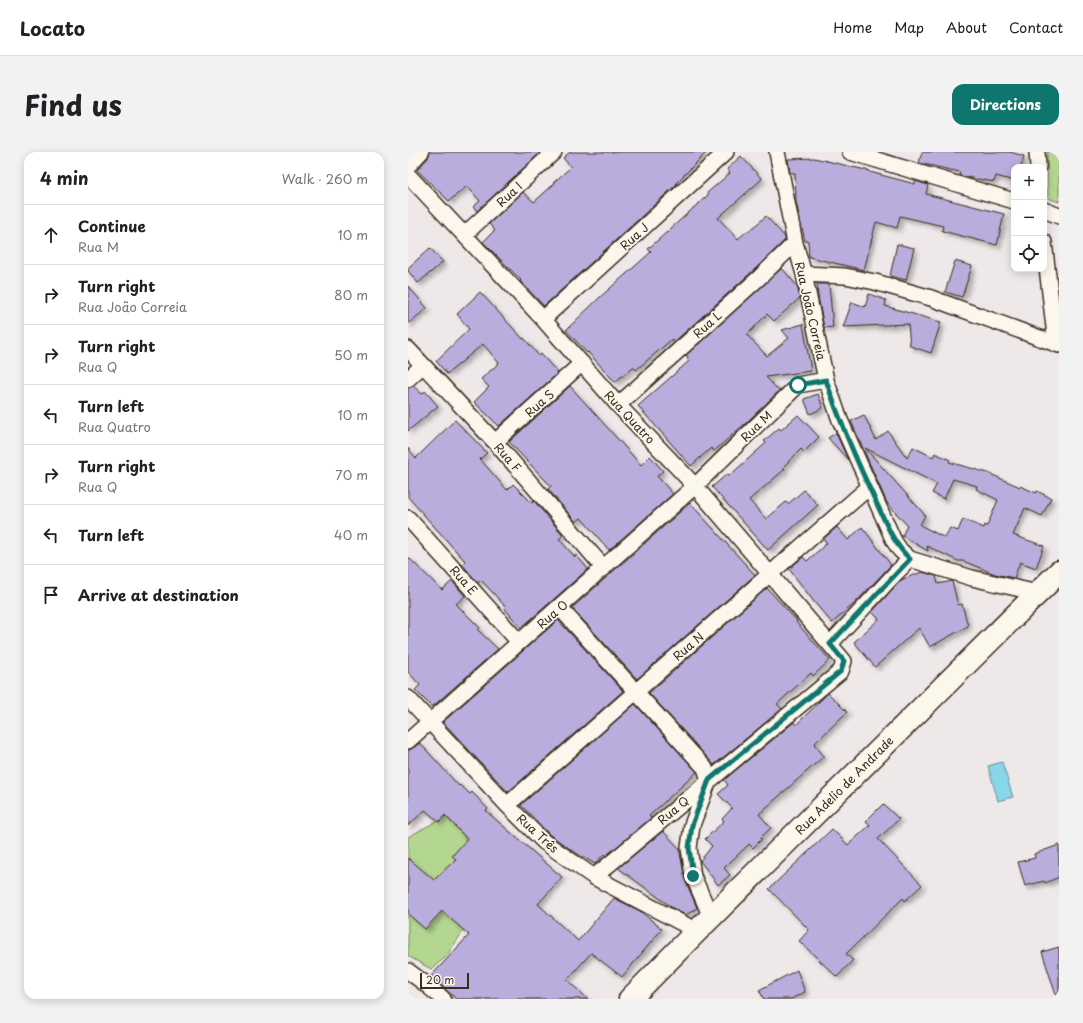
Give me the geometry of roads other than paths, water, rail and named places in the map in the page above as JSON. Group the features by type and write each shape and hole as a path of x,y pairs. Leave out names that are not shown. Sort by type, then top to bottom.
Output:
{"main road":[{"name":"Rua Adelio de Andrade","path":"630,999 1059,572"}],"street":[{"path":"408,166 421,152"},
{"name":"Rua I","path":"464,235 554,152"},
{"name":"Rua J","path":"543,319 726,152"},
{"name":"Rua João Correia","path":"777,152 795,243 804,274 826,380 840,420 894,541 900,550 910,559 972,578 1038,593"},
{"path":"850,152 1011,200"},
{"path":"1037,152 1038,164"},
{"name":"Rua Quatro","path":"408,175 543,319 618,405 695,486 844,661 843,666"},
{"path":"1047,211 1059,216"},
{"name":"Rua L","path":"618,405 761,276 795,243"},
{"path":"804,274 845,276 875,282 931,298 1058,345 1047,264"},
{"name":"Rua F","path":"408,349 495,442 604,568"},
{"name":"Rua S","path":"495,442 582,363"},
{"path":"408,379 423,365"},
{"name":"Rua M","path":"695,486 798,385 826,380"},
{"name":"Rua O","path":"408,741 695,486"},
{"name":"Rua N","path":"507,805 869,487"},
{"name":"Rua E","path":"408,518 519,642"},
{"path":"830,644 910,559"},
{"path":"559,607 705,768 709,780 692,825 689,848 693,876 704,924"},
{"name":"Rua Q","path":"594,877 841,671 843,666"},
{"name":"Rua Três","path":"408,698 507,805 544,842 594,877 704,924"},
{"path":"408,972 427,985 443,999"}],"water":[{"path":"1002,762 1013,797 998,801 988,766"}]}
